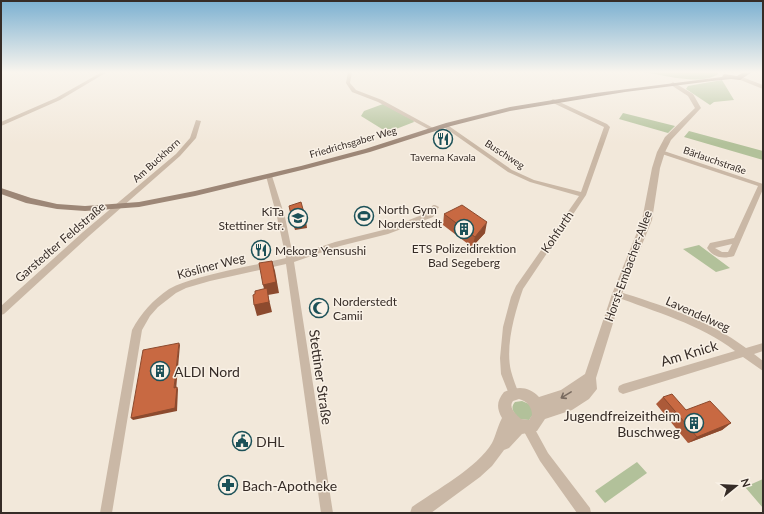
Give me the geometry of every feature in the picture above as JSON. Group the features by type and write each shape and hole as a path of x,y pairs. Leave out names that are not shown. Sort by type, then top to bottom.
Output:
{"main road":[{"name":"Friedrichsgaber Weg","path":"1,190 34,202 54,206 85,209 117,208 191,195 352,155 444,125 484,115 553,101 590,96"}],"street":[{"path":"1,124 63,96"},
{"path":"367,96 380,101 432,129"},
{"name":"Horst-Embacher-Allee","path":"539,409 556,411 576,401 590,389 590,378 617,294 647,220 656,168 661,152 668,139 698,108 696,102 691,98 684,96"},
{"name":"Kohfurth","path":"514,394 505,369 506,339 514,299 519,288 583,194 607,127 605,124 553,101"},
{"name":"Am Buckhorn","path":"117,208 191,142 198,121"},
{"name":"Buschweg","path":"444,125 510,171 532,181 583,194"},
{"name":"Bärlauchstraße","path":"661,152 762,186"},
{"name":"Stettiner Straße","path":"269,176 290,260 327,513"},
{"path":"737,240 762,186"},
{"name":"Kösliner Weg","path":"106,513 137,330 147,313 162,298 183,286 290,260 338,244 401,226 430,215 435,207"},
{"name":"Garstedter Feldstraße","path":"1,311 117,208"},
{"name":"Lavendelweg","path":"617,294 701,326 726,340 763,367"},
{"name":"Am Knick","path":"623,388 763,348"},
{"path":"418,513 475,472 487,461 500,444 499,439 519,424 536,423 539,409 528,396 522,394 514,394 508,397 505,402 506,412 519,424 585,513"}],"green space":[{"path":"696,96 732,96 734,100 714,102 710,105"},
{"path":"383,104 413,120 414,122 396,129 382,129 361,116 364,111"},
{"path":"623,113 675,126 668,133 619,119"},
{"path":"689,131 763,151 763,160 684,137"},
{"path":"699,245 730,268 716,272 683,249"},
{"path":"522,401 529,404 534,413 529,420 519,419 513,411 513,404 515,402"},
{"path":"637,462 647,473 605,503 595,491"},
{"path":"763,479 763,508 745,487"}],"building":[{"path":"301,202 306,220 293,223 289,206"},
{"path":"462,205 487,222 475,237 444,214"},
{"path":"272,261 276,282 263,285 259,263"},
{"path":"267,288 269,302 254,305 253,295 255,294 255,291"},
{"name":"ALDI Nord","path":"179,343 174,388 177,387 175,408 131,418 143,350"},
{"path":"672,394 686,410 710,401 731,423 697,437 663,397"}],"place":[{"name":"Taverna Kavala","path":"443,139"},
{"name":"North Gym Norderstedt","path":"364,216"},
{"name":"KiTa Stettiner Str.","path":"298,218"},
{"name":"ETS Polizeidirektion Bad Segeberg","path":"464,229"},
{"name":"Mekong Yensushi","path":"261,250"},
{"name":"Norderstedt Camii","path":"319,308"},
{"name":"ALDI Nord","path":"160,371"},
{"name":"Jugendfreizeitheim Buschweg","path":"694,423"},
{"name":"DHL","path":"242,441"},
{"name":"Bach-Apotheke","path":"228,485"}]}
